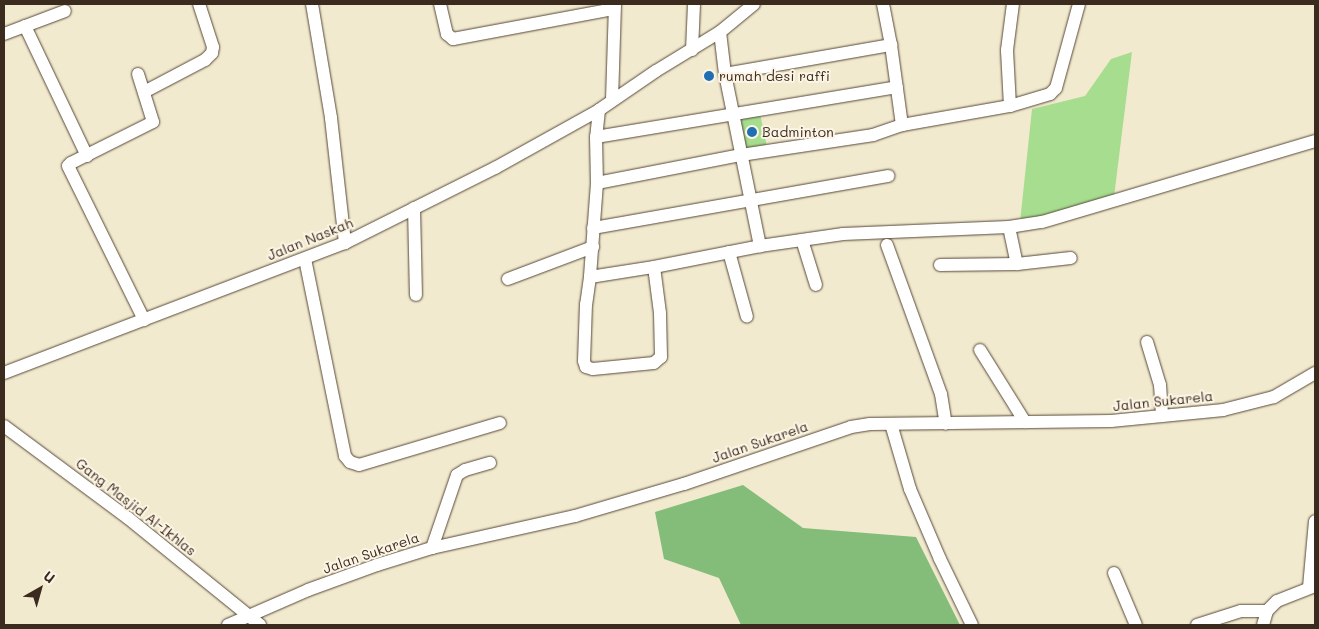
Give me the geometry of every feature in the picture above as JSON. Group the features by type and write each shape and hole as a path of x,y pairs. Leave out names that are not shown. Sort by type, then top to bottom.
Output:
{"street":[{"path":"144,92 205,60 212,53 213,47 199,4"},
{"path":"312,4 331,118 345,242"},
{"path":"440,4 447,34 453,39 614,6 612,100"},
{"path":"692,50 694,4"},
{"name":"Jalan Naskah","path":"4,374 221,288 304,259 345,242 414,208 495,168 599,110 720,32 754,4"},
{"path":"883,4 891,45 902,125"},
{"path":"1010,106 1007,57 1013,4"},
{"path":"597,183 741,155 872,136 902,125 1010,106 1050,94 1055,90 1080,4"},
{"path":"4,34 65,11"},
{"path":"25,26 87,156"},
{"path":"720,32 732,114 760,246"},
{"path":"725,74 891,45"},
{"path":"138,74 153,118 152,124 71,163 68,168 144,320"},
{"path":"596,137 897,86"},
{"path":"599,110 596,137 597,183 590,277 586,304 584,362 586,367 593,369 654,364 661,357 660,313 654,267"},
{"path":"590,277 654,267 760,246 843,234 1010,227 1042,222 1106,205 1315,141"},
{"path":"593,228 888,176"},
{"path":"414,208 416,294"},
{"path":"1010,227 1017,264"},
{"path":"802,240 816,285"},
{"path":"887,245 942,394 946,424"},
{"path":"508,279 592,247"},
{"path":"729,252 746,317"},
{"path":"940,265 1017,264 1071,258"},
{"path":"304,259 345,456 350,462 359,464 500,422"},
{"path":"1147,342 1160,385 1162,416"},
{"path":"980,350 1024,422"},
{"name":"Jalan Sukarela","path":"228,625 248,615 360,572 432,548 575,516 684,484 851,427 870,424 1111,421 1223,410 1258,402 1291,389 1315,373"},
{"path":"890,424 910,489 940,559 972,625"},
{"name":"Gang Masjid Al-Ikhlas","path":"4,426 128,518 260,625"},
{"path":"432,548 457,475 465,470 490,463"},
{"path":"1263,625 1267,611 1276,601 1312,586 1315,522"},
{"path":"1114,573 1136,625"},
{"path":"1197,625 1241,611 1267,611"}],"green space":[{"path":"1132,52 1113,205 1020,222 1032,109 1085,96 1111,59"},
{"name":"Badminton","path":"760,113 767,147 744,151 737,117"},
{"path":"743,485 803,528 916,537 960,625 741,625 719,578 664,559 655,512"}],"place":[{"name":"rumah desi raffi","path":"709,76"},
{"name":"Badminton","path":"752,132"}]}
